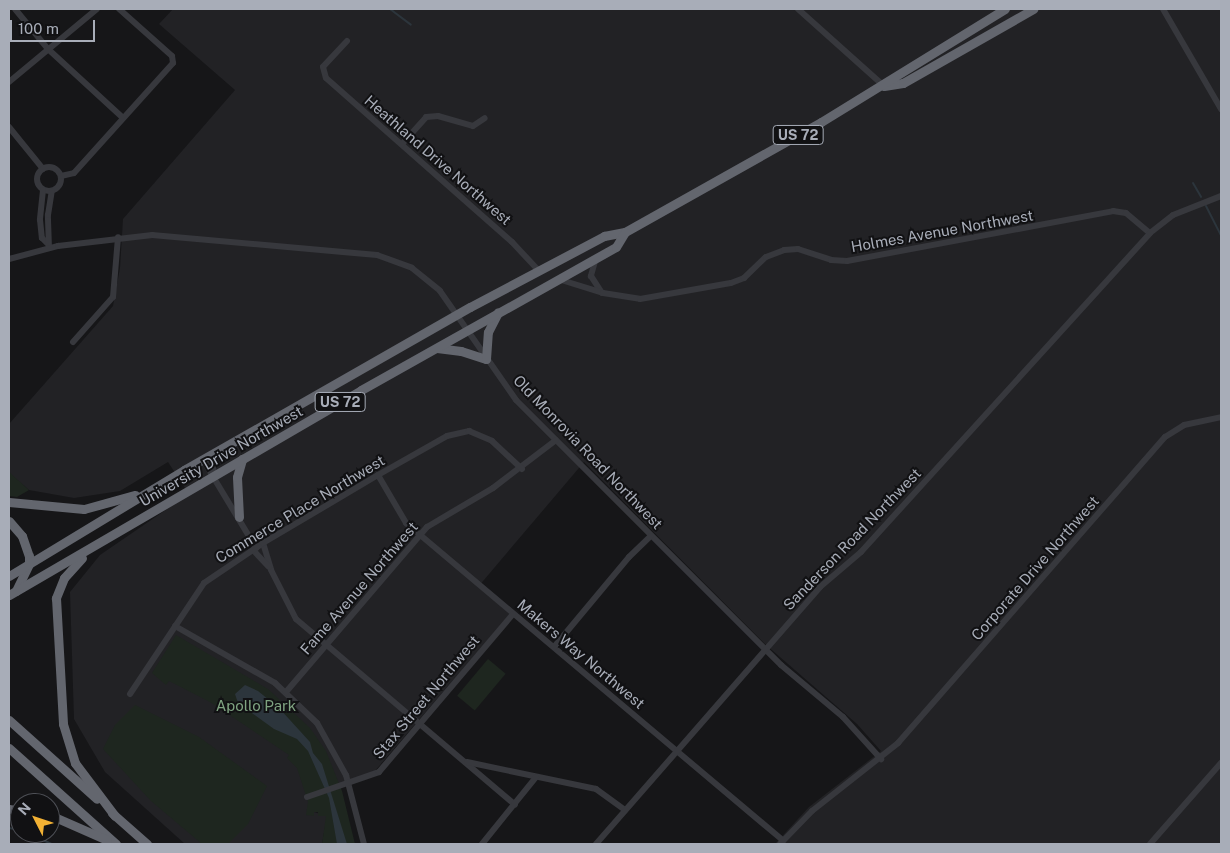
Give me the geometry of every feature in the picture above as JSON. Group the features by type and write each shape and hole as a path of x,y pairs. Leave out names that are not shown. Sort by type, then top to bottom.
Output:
{"highway":[{"name":"University Drive Northwest","path":"9,576 157,487 457,314 604,236 625,232 884,86 898,72 1005,9"},
{"name":"University Drive Northwest","path":"884,86 903,83 1033,9"},
{"name":"University Drive Northwest","path":"12,593 499,311 616,247 625,232"},
{"path":"435,348 461,351 486,360 488,332 499,311"},
{"path":"239,517 237,477 242,459"},
{"path":"9,502 84,509 116,503 157,487"},
{"path":"9,521 27,546 29,564 12,593"},
{"path":"87,551 64,578 56,598 59,697 63,724 75,763 116,816"},
{"path":"9,720 147,844"},
{"path":"9,748 115,844"},
{"path":"60,820 115,844"}],"street":[{"path":"15,9 48,49 123,118"},
{"path":"9,82 97,9"},
{"path":"61,176 74,173 172,63 172,56 119,9"},
{"path":"798,9 884,86"},
{"path":"1162,9 1221,109"},
{"name":"Heathland Drive Northwest","path":"348,41 322,69 326,78 512,242 538,270"},
{"path":"402,144 426,117 438,116 473,126 485,118"},
{"path":"9,127 43,169"},
{"path":"54,168 61,176 60,184 52,191 48,215 51,234 49,246 42,238 40,220 42,190 37,177 43,169 54,168"},
{"path":"42,190 52,191"},
{"path":"1150,232 1173,215 1221,196"},
{"name":"Holmes Avenue Northwest","path":"558,279 603,293 640,299 731,283 744,278 766,258 784,250 798,249 831,260 847,261 1113,211 1131,215 1150,232"},
{"name":"Sanderson Road Northwest","path":"596,844 820,587 861,552 1150,232"},
{"name":"Old Monrovia Road Northwest","path":"9,259 49,246 118,238 178,236 377,254 412,268 440,291 486,360 516,400 766,649 843,718 881,759"},
{"path":"73,342 113,297 118,238"},
{"path":"596,258 591,276 603,293"},
{"name":"Corporate Drive Northwest","path":"782,842 819,805 881,759 1165,437 1184,425 1221,417"},
{"name":"Commerce Place Northwest","path":"130,694 201,586 255,549 378,475 447,436 469,430 492,441 522,469"},
{"name":"Fame Avenue Northwest","path":"286,692 420,534 522,469 556,440"},
{"path":"207,458 214,475 239,517 255,549 271,570"},
{"name":"Makers Way Northwest","path":"378,475 406,523 782,842"},
{"path":"554,647 630,557 651,536"},
{"path":"263,544 271,570 292,615 515,805"},
{"name":"Stax Street Northwest","path":"307,797 379,772 513,614"},
{"path":"175,626 286,692 325,734 349,784 364,844"},
{"path":"466,762 596,789 625,810"},
{"path":"1150,844 1221,763"},
{"path":"482,844 536,777"}],"shaded area":[{"path":"173,9 1221,9 1221,844 775,844 809,807 881,751 857,724 765,644 584,462 478,587 510,614 374,772 306,795 314,812 327,816 322,844 185,844 105,772 74,719 70,592 100,555 189,494 168,462 120,491 74,498 29,490 9,473 9,424 113,306 120,268 123,219 235,90 159,24"},
{"path":"245,685 258,691 279,708 310,742 313,753 322,764 347,844 337,844 329,798 308,751 297,739 274,729 238,703 235,694"}],"green space":[{"path":"9,472 29,490 17,497 9,496"},
{"name":"Apollo Park","path":"176,635 268,689 310,728 326,751 342,791 355,844 322,844 326,816 318,816 318,812 314,812 314,816 306,815 308,802 297,768 287,758 289,755 210,702 169,681 166,685 152,673"},
{"path":"488,659 506,674 475,711 457,696"},
{"path":"135,705 199,737 267,786 248,824 228,844 202,844 151,801 103,749 115,725"}],"waterway":[{"path":"390,9 411,25"},
{"path":"1193,183 1201,197"},
{"path":"1206,206 1221,235"}]}
